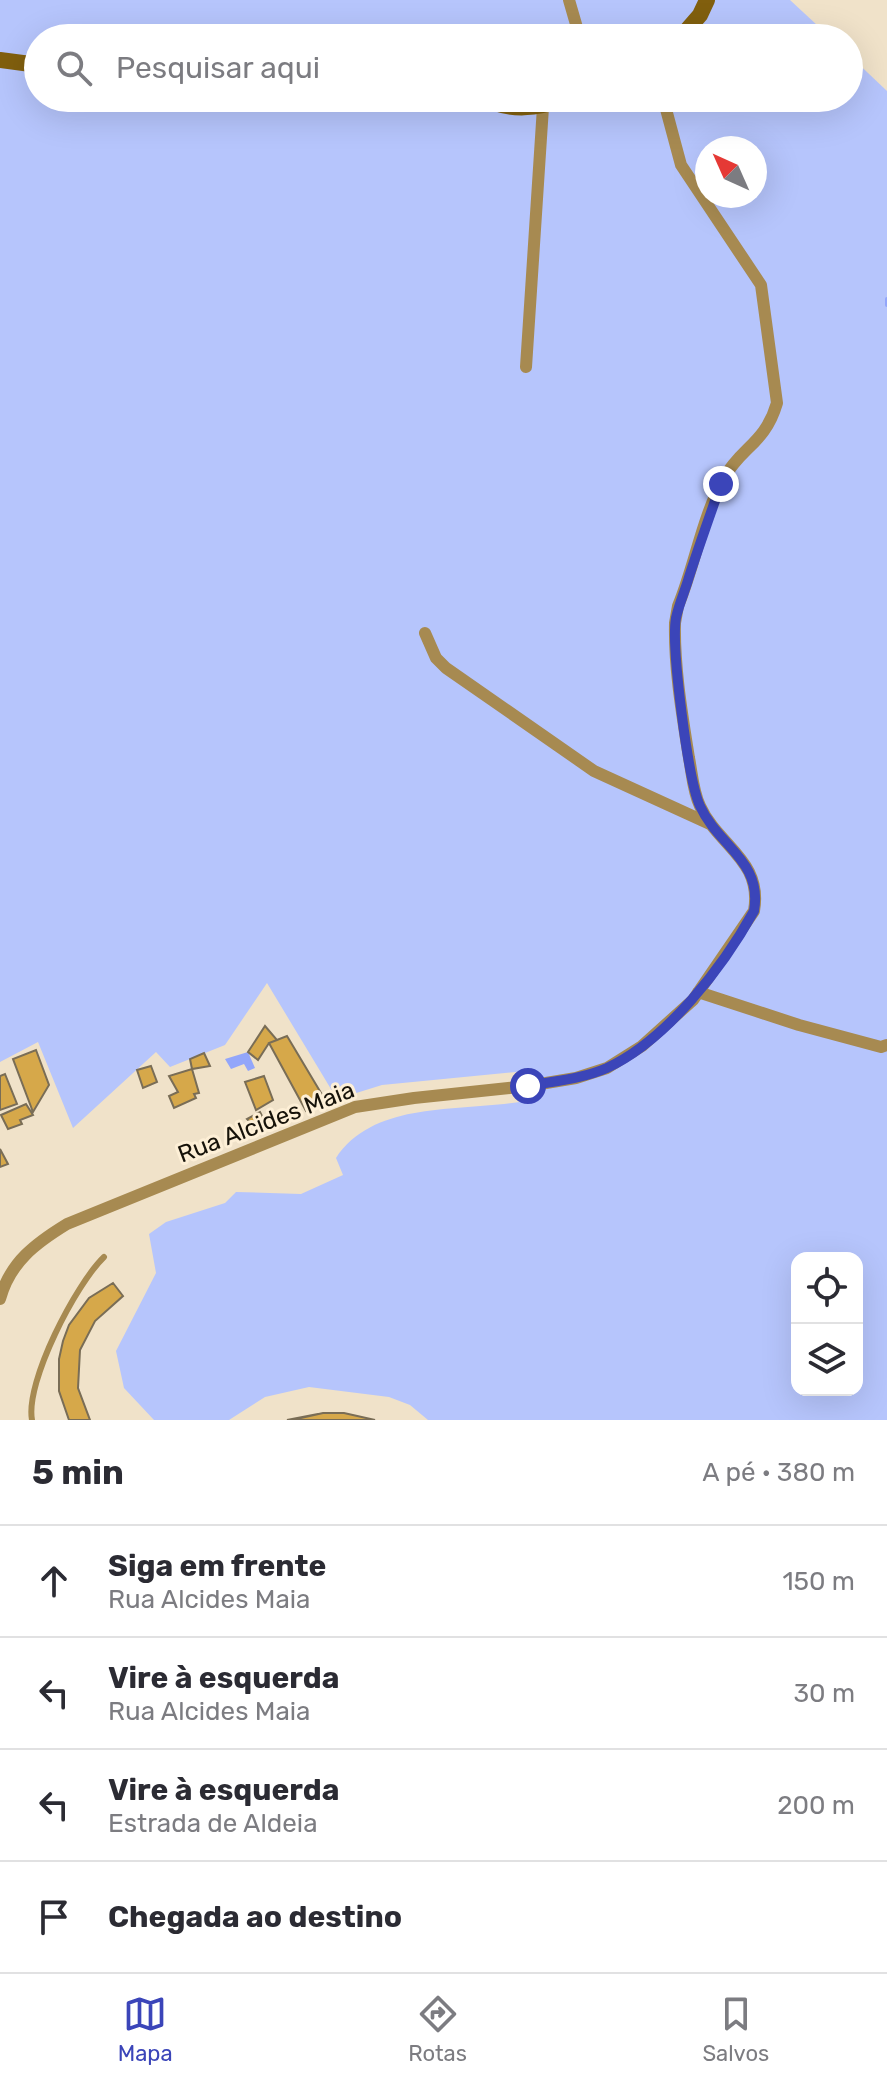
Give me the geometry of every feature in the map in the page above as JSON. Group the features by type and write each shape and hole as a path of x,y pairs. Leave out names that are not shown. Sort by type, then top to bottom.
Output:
{"main road":[{"path":"692,24 707,0"},
{"path":"0,60 24,63"}],"street":[{"path":"569,0 576,24"},
{"path":"526,367 543,112"},
{"path":"667,112 681,165 761,285 777,403 761,438 734,464 721,484 678,606 675,623 691,772 699,804 710,824"},
{"path":"425,633 436,658 446,668 594,771 710,824"},
{"name":"Rua Alcides Maia","path":"0,1299 12,1270 26,1252 58,1230 84,1216 355,1107 576,1078 607,1068 642,1046 698,992 754,911 757,894 743,861 710,824"},
{"path":"698,992 799,1025 881,1047 887,1045"}],"lane":[{"path":"32,1420 30,1403 34,1386 53,1340 80,1287 104,1257"}],"shaded area":[{"path":"0,0 790,0 816,24 24,24 24,112 863,112 863,68 887,91 887,1420 428,1420 410,1405 389,1397 309,1387 265,1397 229,1420 154,1420 124,1388 116,1351 156,1273 149,1234 166,1222 225,1203 236,1192 301,1194 343,1175 336,1158 354,1138 376,1124 429,1111 539,1098 526,1071 382,1085 337,1099 267,983 225,1045 170,1067 156,1052 73,1128 38,1042 0,1062"},
{"path":"248,1052 255,1068 248,1071 244,1064 231,1069 225,1059"}],"building":[{"path":"265,1026 277,1040 269,1043 258,1060 248,1052"},
{"path":"287,1036 327,1103 306,1111 269,1043"},
{"path":"36,1050 49,1085 33,1112 13,1059"},
{"path":"204,1053 210,1066 192,1069 190,1059"},
{"path":"151,1066 157,1082 143,1088 137,1070"},
{"path":"192,1069 199,1093 194,1094 196,1098 174,1108 169,1096 178,1092 169,1076"},
{"path":"5,1074 17,1104 0,1110 0,1076"},
{"path":"264,1076 273,1100 256,1110 245,1082"},
{"path":"26,1104 33,1115 20,1120 22,1124 8,1129 1,1115"},
{"path":"260,1112 264,1120 253,1125 247,1119"},
{"path":"0,1149 8,1164 0,1167"},
{"path":"113,1283 123,1296 95,1321 80,1350 78,1388 90,1420 69,1420 59,1391 59,1359 63,1341 69,1325 89,1298"},
{"path":"323,1413 344,1413 375,1420 287,1420"},
{"path":"323,1413 344,1413 375,1420 292,1420"}],"waterway":[{"path":"887,299 887,305"}],"route":[{"path":"528,1086 576,1078 607,1068 642,1046 693,1000 754,911 757,894 752,878 743,861 710,824 699,804 685,732 675,637 678,606 721,484"}]}
